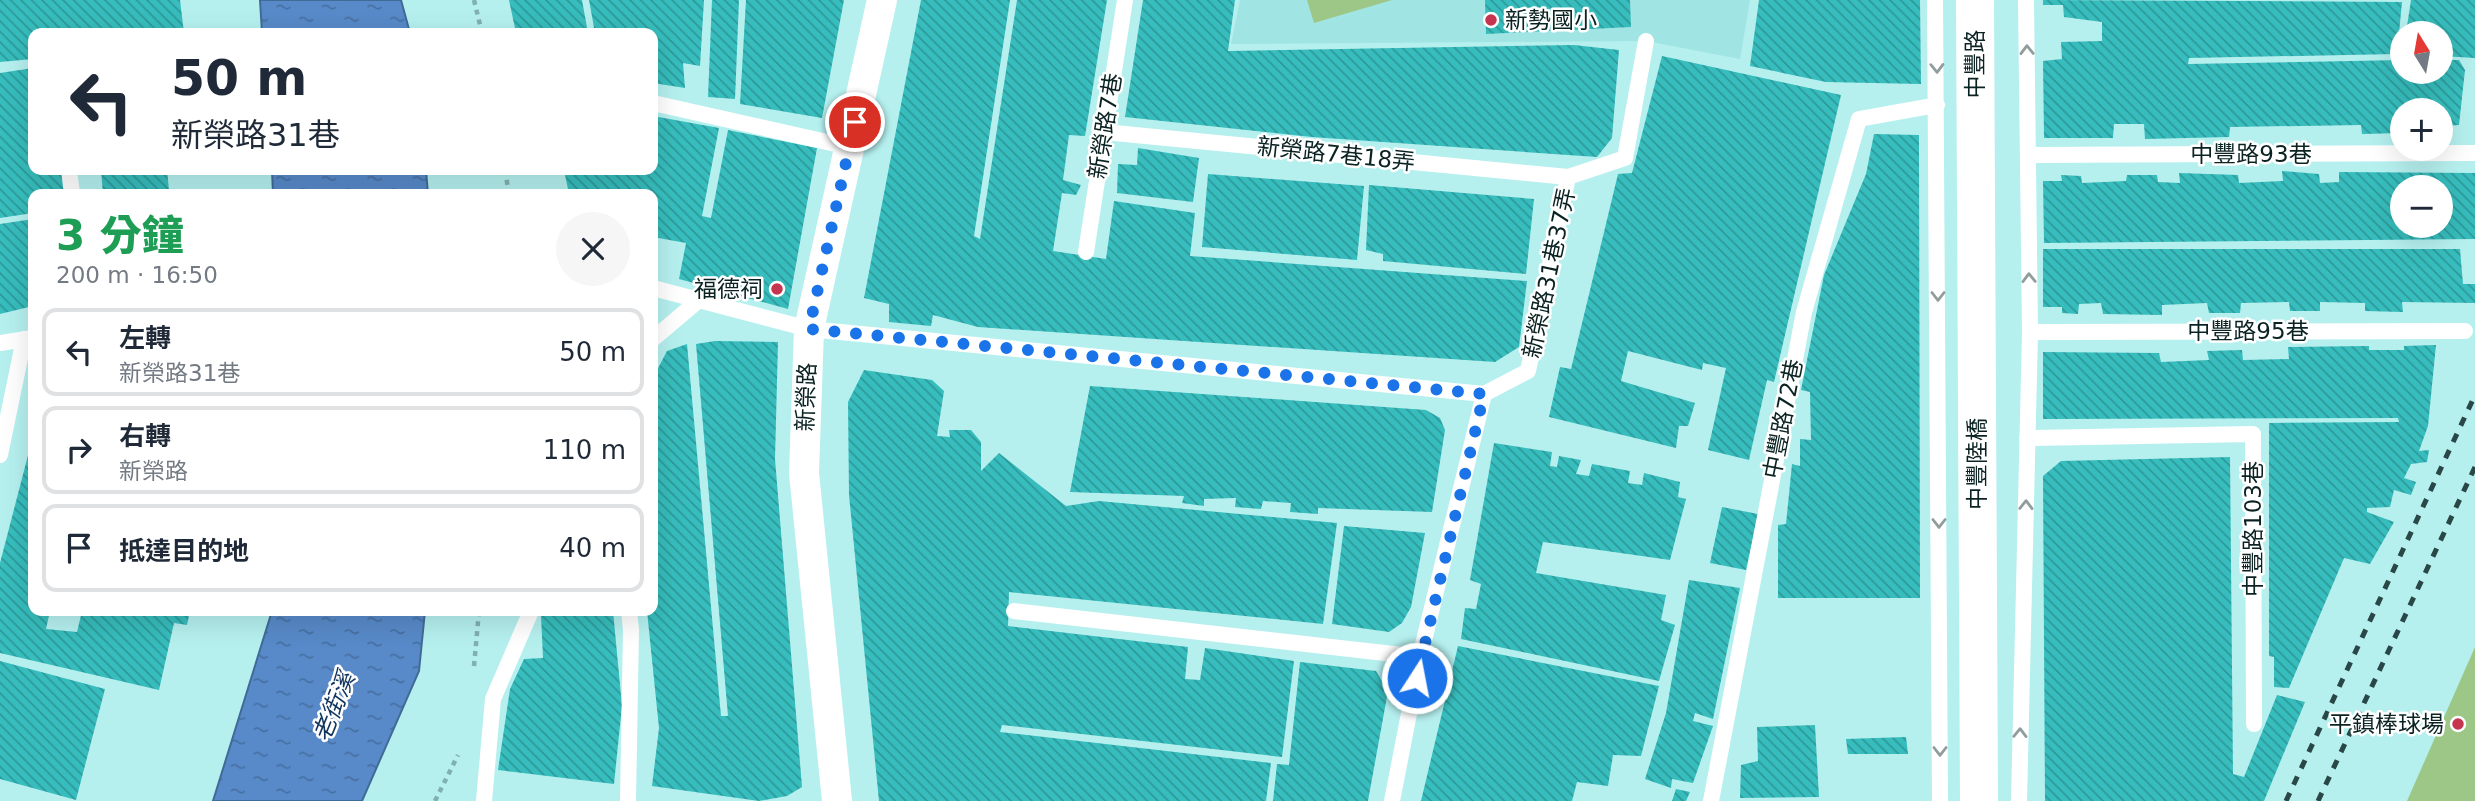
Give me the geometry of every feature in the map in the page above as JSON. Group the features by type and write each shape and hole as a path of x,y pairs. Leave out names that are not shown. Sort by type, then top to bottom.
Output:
{"main road":[{"name":"中豐路","path":"1975,0 1975,128"},
{"name":"中豐陸橋","path":"1975,128 1979,801"}],"street":[{"name":"新榮路","path":"838,801 804,473 809,329 882,0"}],"lane":[{"name":"新榮路7巷","path":"1086,252 1125,0"},
{"path":"1935,0 1940,801"},
{"path":"2019,801 2030,332 2026,0"},
{"name":"新榮路31巷37弄","path":"1484,394 1528,371 1568,177 1625,158 1646,41"},
{"path":"658,104 849,146"},
{"name":"中豐路72巷","path":"1712,801 1804,312 1859,119 1937,105"},
{"name":"新榮路7巷18弄","path":"1104,132 1568,177"},
{"name":"中豐路93巷","path":"2028,155 2475,153"},
{"path":"658,289 809,329 1484,394 1420,657 1392,801"},
{"path":"658,335 699,300"},
{"name":"中豐路95巷","path":"2030,332 2465,331"},
{"path":"0,343 28,338 0,455"},
{"name":"中豐路103巷","path":"2027,438 2253,435 2254,724"},
{"path":"1014,611 1420,657"},
{"path":"484,801 493,699 529,616"},
{"path":"628,801 632,630 630,616"}],"path":[{"path":"474,0 481,28"},
{"path":"435,801 463,746"}],"shaded area":[{"name":"新勢國小","path":"1240,0 1750,0 1740,59 1646,41 1231,44"}],"green space":[{"path":"1307,0 1392,0 1314,23"},
{"name":"平鎮棒球場","path":"2475,647 2475,801 2407,801"}],"water":[{"path":"260,0 401,0 409,28 262,28"},
{"path":"272,175 426,175 428,189 273,189"},
{"name":"老街溪","path":"270,616 424,616 419,671 362,801 213,801"}],"building":[{"path":"0,0 180,0 183,28 28,28 28,59 0,62"},
{"path":"509,0 582,0 587,28 515,28"},
{"path":"589,0 704,0 700,66 683,63 685,88 658,84 658,28 594,28"},
{"path":"712,0 739,0 735,99 708,97"},
{"path":"746,0 844,0 822,118 740,104"},
{"path":"921,0 1010,0 974,236 980,239 1017,0 1107,0 1085,136 1069,135 1063,180 1081,185 1076,195 1062,193 1053,251 1106,259 1114,201 1195,213 1190,256 1527,281 1519,347 1495,362 978,327 933,315 931,326 889,322 889,304 864,298"},
{"path":"1143,0 1235,0 1228,51 1574,45 1619,50 1612,138 1597,157 1312,137 1125,117"},
{"path":"1485,0 1630,0 1631,27 1486,34"},
{"path":"1759,0 1920,0 1921,84 1826,82 1750,66"},
{"path":"2043,0 2402,2 2400,21 2390,21 2390,54 2189,58 2188,64 2390,60 2390,84 2454,84 2454,60 2459,60 2465,70 2459,125 2453,125 2453,98 2390,98 2390,133 2362,134 2361,125 2230,127 2229,137 2145,139 2144,124 2114,124 2113,138 2044,138 2043,61 2062,59 2061,42 2102,41 2102,22 2064,17 2063,5 2043,5"},
{"path":"2411,0 2475,0 2475,58 2454,57 2454,21 2408,21"},
{"path":"1662,56 1841,95 1774,382 1767,380 1749,460 1708,450 1726,368 1703,363 1702,370 1628,351 1621,381 1695,403 1688,426 1679,426 1676,448 1549,417 1560,367 1571,369 1618,174 1632,173"},
{"path":"28,69 28,175 64,175 66,189 28,189 28,214 0,218 0,73"},
{"path":"658,117 719,128 702,216 711,218 728,130 817,148 788,309 679,279 686,243 658,238 658,189 568,189 565,175 658,175"},
{"path":"1874,134 1919,135 1920,598 1778,598 1778,525 1786,524 1792,464 1800,466 1800,439 1811,440 1810,392 1801,390 1824,275 1866,174"},
{"path":"1138,148 1199,158 1193,202 1117,193 1118,164 1137,165"},
{"path":"2282,171 2319,174 2320,183 2339,182 2339,172 2475,173 2475,239 2044,243 2043,181 2062,181 2061,175 2081,176 2082,183 2126,181 2127,175 2157,175 2158,182 2180,183 2179,173 2238,175 2239,183 2283,181"},
{"path":"1208,174 1364,186 1357,260 1202,247"},
{"path":"101,175 168,175 169,189 103,189"},
{"path":"1369,185 1534,199 1526,274 1383,261 1383,254 1366,250"},
{"path":"28,220 28,307 0,314 0,224"},
{"path":"2043,249 2460,249 2463,284 2475,284 2475,303 2402,302 2403,312 2365,311 2365,303 2320,302 2320,311 2290,311 2289,302 2241,303 2240,313 2209,313 2207,303 2162,305 2162,315 2103,314 2101,303 2079,304 2078,314 2062,313 2062,307 2043,307"},
{"path":"715,341 778,342 775,459 802,787 787,796 759,801 652,786 659,728 648,616 658,616 658,368 667,351 687,344 721,716 728,716 696,344"},
{"path":"2436,345 2428,426 2419,451 2429,450 2427,462 2411,464 2404,478 2416,482 2411,495 2394,490 2390,507 2367,508 2367,512 2394,522 2370,564 2344,558 2289,688 2274,687 2274,657 2269,656 2269,423 2399,422 2398,418 2043,419 2043,352 2159,353 2161,362 2209,360 2207,351 2242,350 2243,360 2289,359 2288,347 2369,346 2369,350 2404,350 2404,346"},
{"path":"864,370 932,380 944,391 937,436 950,437 949,430 971,430 981,442 981,471 999,453 1066,506 1099,501 1337,523 1323,624 1009,592 1008,626 1188,647 1185,679 1200,680 1205,648 1294,661 1282,757 1002,725 1000,732 1271,763 1266,801 879,801 849,495 848,402"},
{"path":"1090,386 1426,410 1440,418 1445,430 1432,512 1318,508 1318,514 1290,512 1291,503 1263,501 1261,509 1235,507 1236,498 1204,499 1204,506 1182,503 1184,496 1070,492"},
{"path":"1494,443 1552,452 1550,466 1557,467 1559,456 1581,460 1576,474 1589,476 1592,464 1630,471 1628,483 1642,485 1644,473 1680,482 1678,497 1686,499 1670,560 1543,542 1536,573 1666,595 1661,620 1675,625 1659,681 1461,639 1465,608 1476,609 1481,584 1470,580"},
{"path":"28,455 28,616 49,616 46,629 77,632 81,616 189,616 187,625 174,623 159,690 0,653 0,563"},
{"path":"2230,457 2233,774 2244,777 2277,695 2305,702 2264,801 2045,801 2043,476 2061,461"},
{"path":"1722,507 1758,514 1746,570 1710,563"},
{"path":"1344,526 1425,533 1411,607 1402,623 1389,632 1332,624"},
{"path":"1689,580 1740,588 1713,719 1695,713 1693,721 1713,726 1693,783 1672,779 1671,788 1645,779 1666,713"},
{"path":"541,616 613,616 622,706 614,784 498,770 510,689 524,659 543,658"},
{"path":"1458,646 1659,686 1641,756 1613,755 1608,786 1577,782 1572,801 1421,801"},
{"path":"0,661 105,689 76,800 0,779"},
{"path":"1300,662 1376,671 1388,691 1368,801 1273,801 1277,764 1289,765"},
{"path":"1815,725 1819,797 1740,798 1741,765 1758,761 1757,727"},
{"path":"1906,737 1908,754 1848,754 1846,739"},
{"path":"1676,789 1690,792 1686,801 1672,801"}],"railway":[{"path":"2286,801 2475,395"},
{"path":"2318,801 2475,467"}],"place":[{"name":"新勢國小","path":"1491,20"},
{"name":"福德祠","path":"777,289"},
{"name":"平鎮棒球場","path":"2458,724"}],"route":[{"path":"855,122 809,329 1484,394 1417,678"}]}
